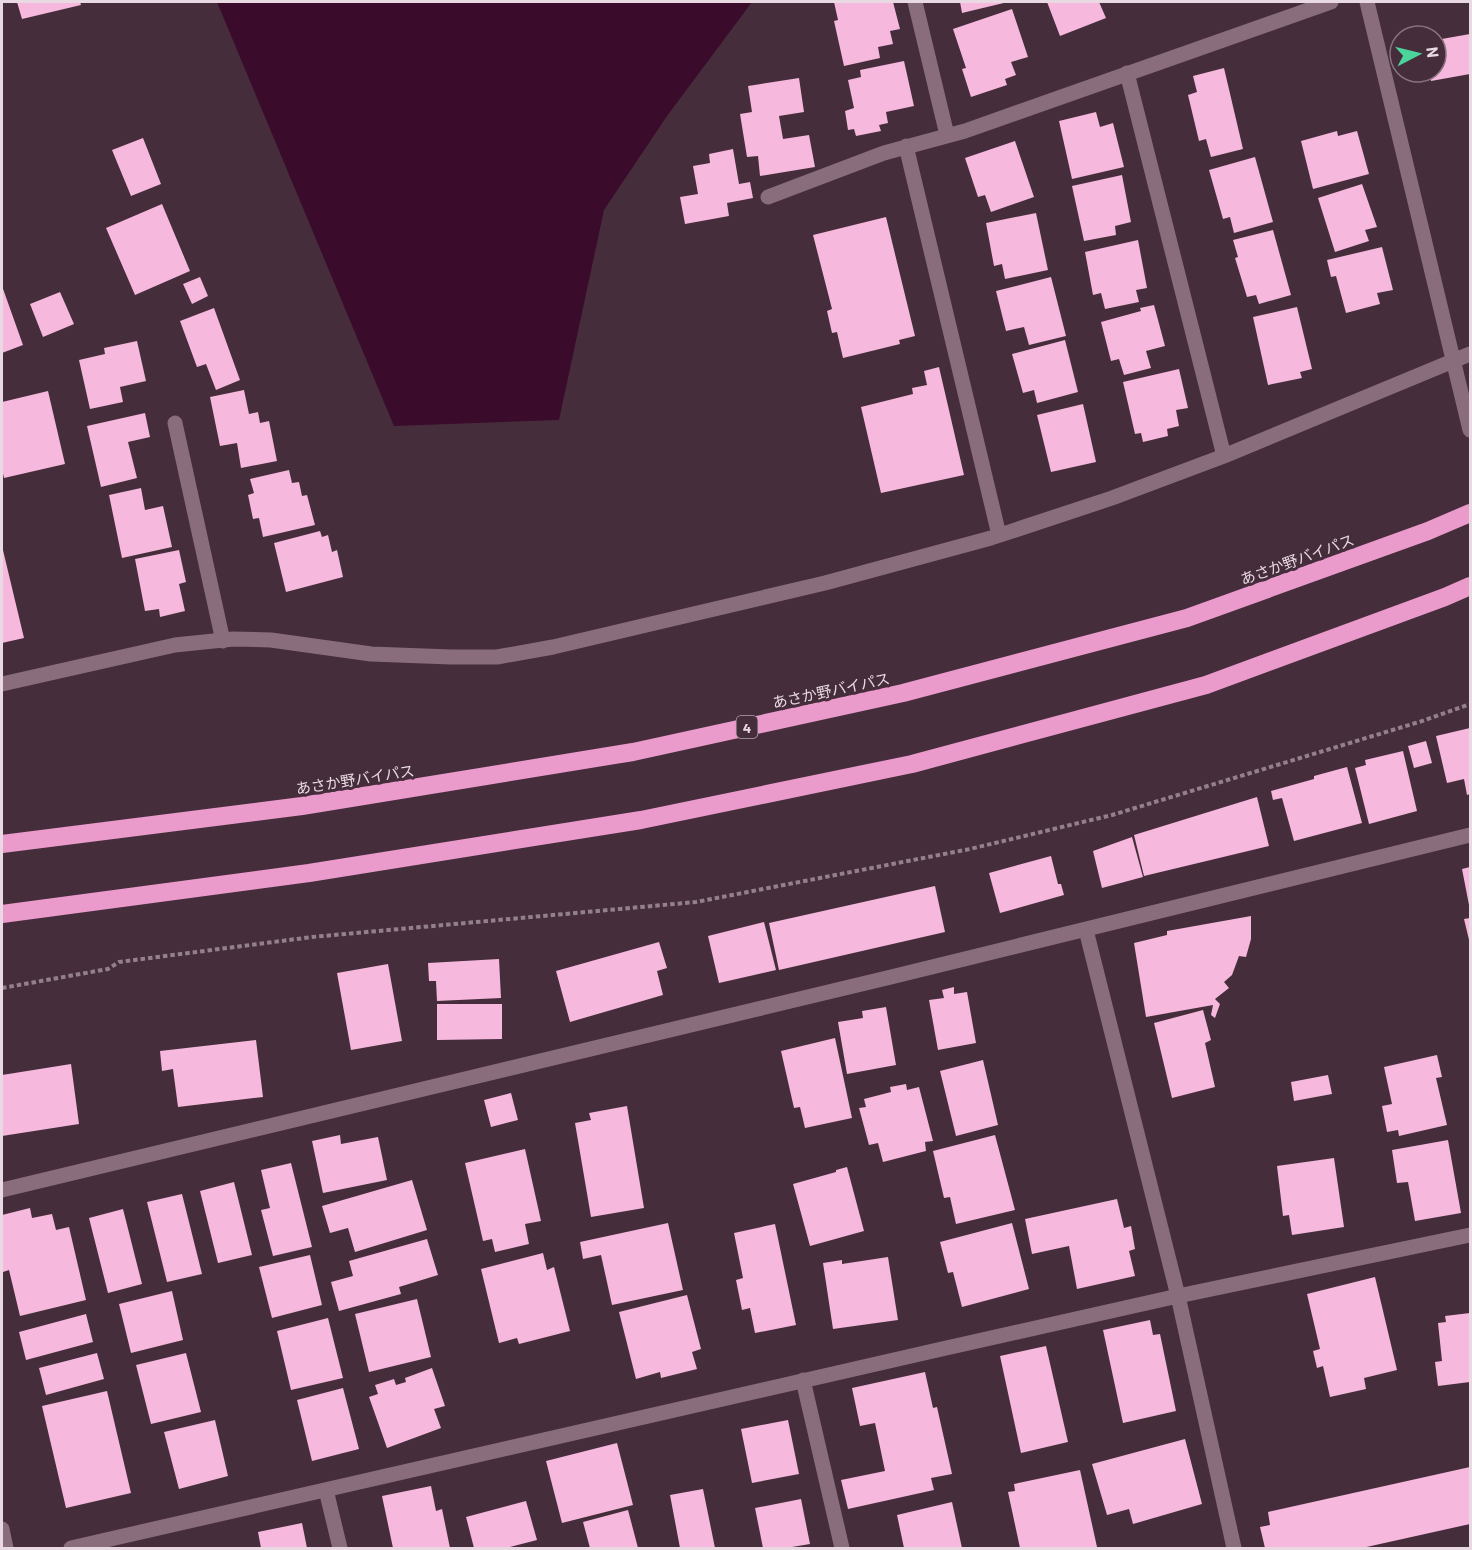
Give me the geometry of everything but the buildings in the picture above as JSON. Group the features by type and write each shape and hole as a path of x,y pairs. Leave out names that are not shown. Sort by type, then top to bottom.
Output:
{"highway":[{"name":"あさか野バイパス","path":"2,844 302,806 633,752 903,693 1187,618 1428,531 1470,513"},
{"path":"2,914 309,873 641,820 912,764 1206,685 1470,586"}],"street":[{"path":"915,2 947,135"},
{"path":"768,196 884,153 964,131 1331,2"},
{"path":"1367,2 1470,430"},
{"path":"1127,73 1224,456"},
{"path":"906,146 999,535"},
{"path":"2,684 175,645 233,639 272,640 371,654 451,657 497,657 553,647 814,585 999,535 1112,498 1224,456 1470,354"},
{"path":"175,423 223,641"},
{"path":"2,1190 1086,930 1470,835"},
{"path":"1086,930 1178,1296 1234,1548"},
{"path":"71,1548 1178,1296 1470,1235"},
{"path":"803,1380 842,1548"},
{"path":"326,1490 340,1548"},
{"path":"2,1529 6,1548"}],"path":[{"path":"2,987 108,969 119,962 312,937 696,902 970,849 1112,814 1419,722 1470,704"}],"shaded area":[{"path":"217,2 752,2 667,116 604,210 559,420 394,426"}]}
